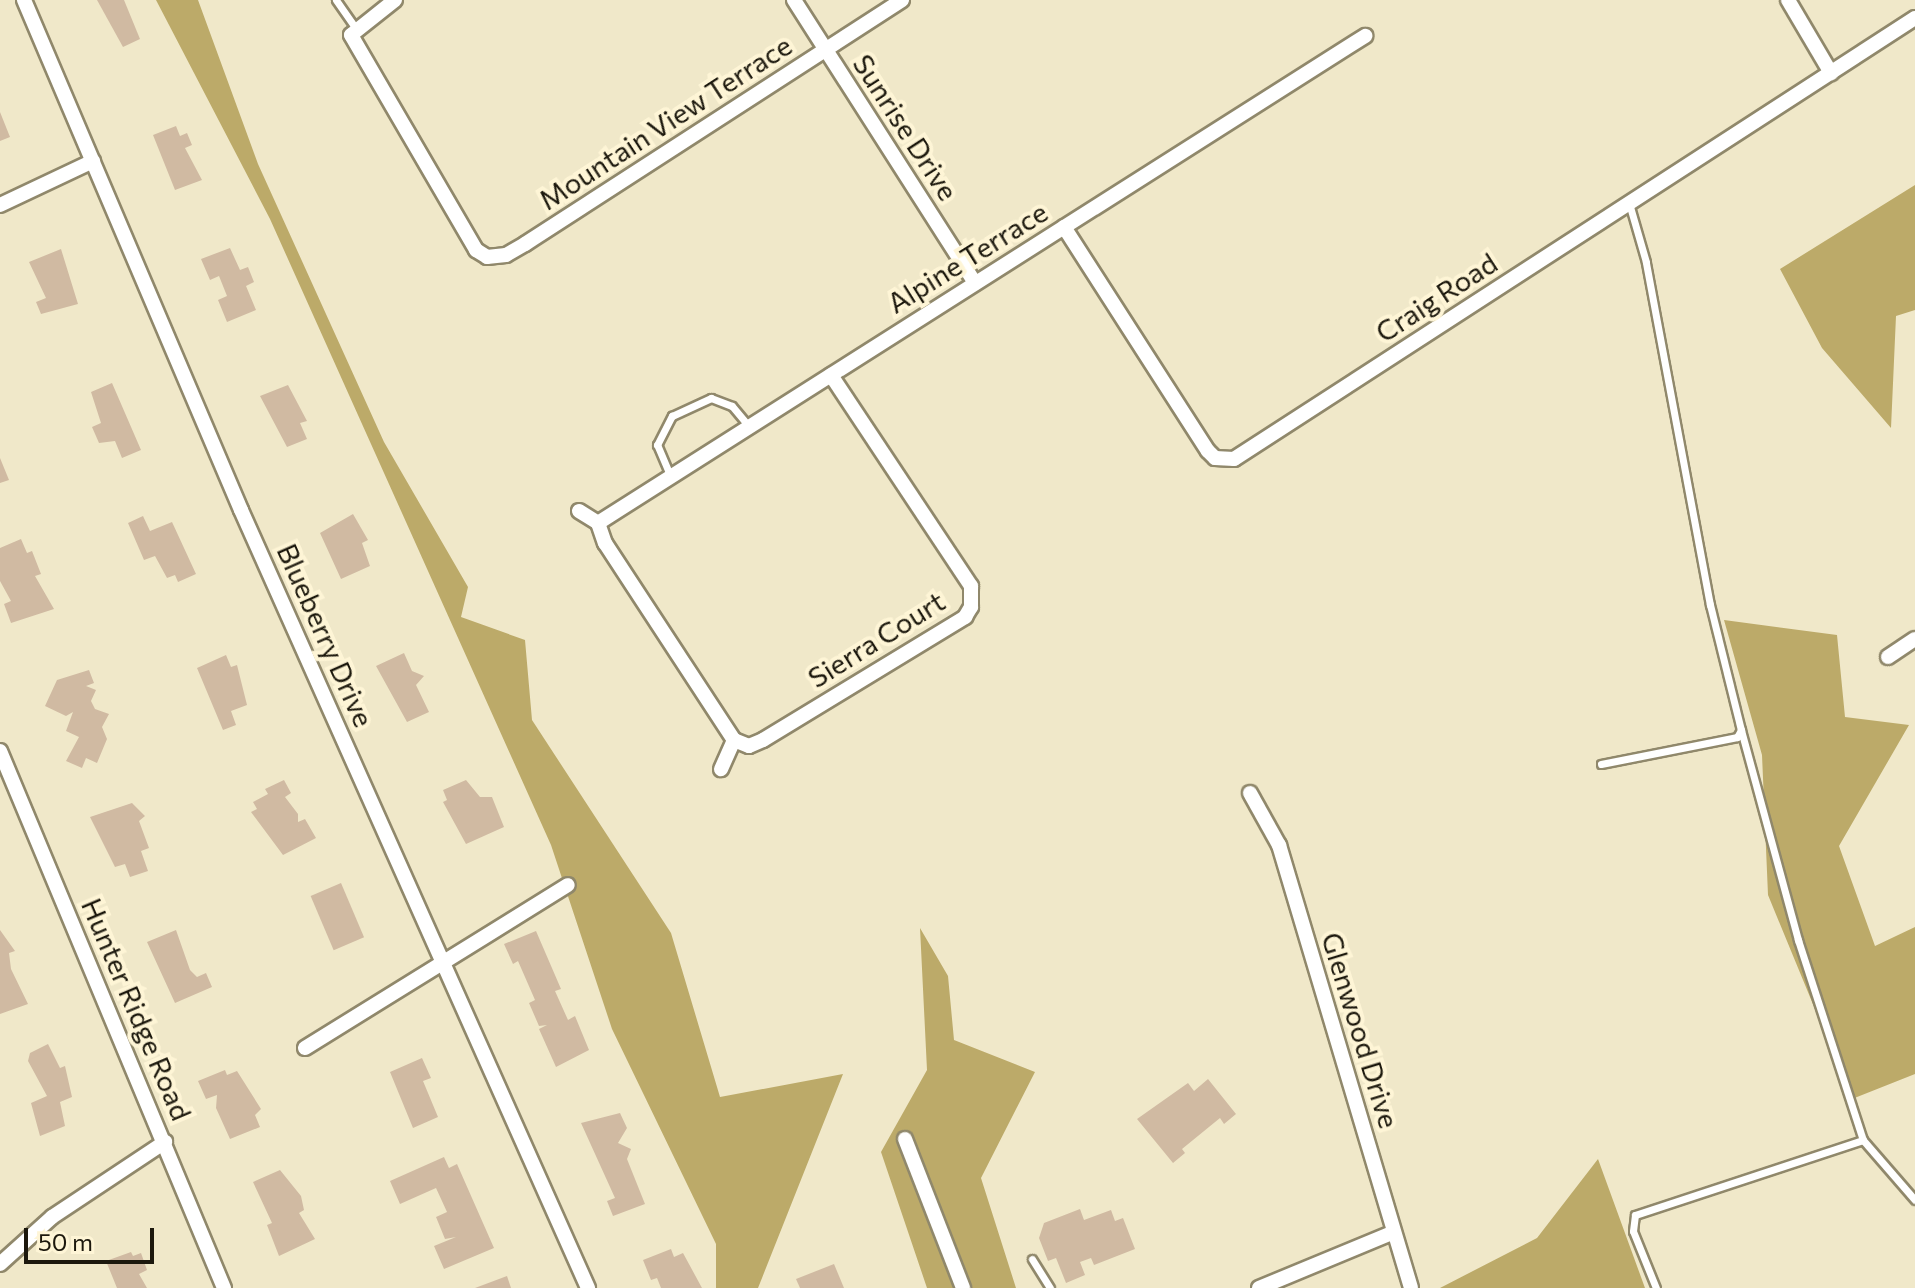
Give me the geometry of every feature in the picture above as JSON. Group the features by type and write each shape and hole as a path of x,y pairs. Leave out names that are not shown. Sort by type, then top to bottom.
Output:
{"street":[{"name":"Blueberry Drive","path":"24,0 247,524 445,960 588,1288"},
{"path":"356,29 395,0"},
{"name":"Sunrise Drive","path":"794,0 975,283"},
{"name":"Mountain View Terrace","path":"356,29 351,35 359,53 465,224 476,250 487,257 506,255 902,0"},
{"path":"1788,0 1831,73"},
{"name":"Craig Road","path":"1064,227 1208,451 1224,460 1234,459 1915,18"},
{"name":"Alpine Terrace","path":"598,523 1365,36"},
{"path":"0,205 93,161"},
{"name":"Sierra Court","path":"734,740 749,746 763,740 965,617 971,607 971,586 831,375"},
{"path":"579,511 598,523 605,543 734,740 721,769"},
{"path":"1888,657 1915,639"},
{"name":"Hunter Ridge Road","path":"0,751 224,1288"},
{"name":"Glenwood Drive","path":"1250,793 1279,845 1411,1288"},
{"path":"305,1048 568,885"},
{"path":"905,1139 963,1288"},
{"path":"0,1264 52,1217 165,1142"},
{"path":"1266,1286 1394,1232"}],"lane":[{"path":"336,0 356,29"},
{"path":"1629,203 1646,262 1710,605 1798,940 1863,1140 1915,1200"},
{"path":"670,475 657,445 672,416 711,398 732,406 749,426"},
{"path":"1601,764 1737,737 1741,730"},
{"path":"1656,1288 1633,1231 1635,1215 1863,1140"},
{"path":"1032,1259 1050,1288"}],"shaded area":[{"path":"156,0 198,0 258,164 384,442 468,587 461,617 525,640 532,720 671,933 720,1097 843,1074 758,1288 716,1288 716,1244 612,1029 551,845 270,219"},
{"path":"1915,185 1915,310 1896,316 1891,428 1822,348 1780,269"},
{"path":"1724,620 1837,635 1845,717 1909,725 1839,846 1875,946 1915,927 1915,1074 1852,1099 1768,895 1762,755"},
{"path":"920,928 948,976 954,1040 1035,1072 981,1178 1016,1288 927,1288 881,1152 927,1070"},
{"path":"1598,1159 1645,1288 1440,1288 1537,1238"}],"building":[{"path":"97,0 124,0 140,39 123,47"},
{"path":"0,112 10,137 0,141"},
{"path":"176,126 180,136 187,133 192,145 185,148 202,180 175,190 153,135"},
{"path":"230,248 240,270 248,267 254,282 246,286 256,310 227,322 218,300 227,296 219,276 210,280 201,259"},
{"path":"61,249 78,304 41,314 36,302 46,298 29,262"},
{"path":"112,383 141,450 122,458 115,441 99,443 92,427 101,423 91,392"},
{"path":"288,385 307,421 300,423 307,439 287,447 260,396"},
{"path":"0,458 9,480 0,483"},
{"path":"353,514 368,540 362,543 370,566 341,579 320,533"},
{"path":"143,516 150,531 172,522 196,574 178,582 175,575 167,578 155,556 144,560 128,523"},
{"path":"21,539 27,553 32,551 41,574 35,576 54,609 11,623 4,604 11,601 0,581 0,548"},
{"path":"404,653 412,671 424,676 416,685 429,712 407,722 376,666"},
{"path":"226,655 231,667 237,665 247,705 231,711 236,725 223,730 197,668"},
{"path":"89,670 94,683 86,686 96,690 91,701 95,709 109,714 102,727 107,739 97,763 86,758 82,768 66,761 79,737 66,731 73,712 66,716 45,706 57,680"},
{"path":"284,780 291,793 285,797 298,814 298,822 305,819 316,838 283,855 251,812 257,809 253,802 268,794 265,789"},
{"path":"466,780 480,797 492,797 504,827 466,844 443,802 447,800 443,790"},
{"path":"132,803 145,816 139,821 149,848 141,851 148,871 130,877 125,864 115,867 90,817"},
{"path":"341,883 364,937 334,950 311,896"},
{"path":"0,930 15,951 9,953 11,969 28,1004 0,1014"},
{"path":"176,930 190,970 197,977 206,973 212,987 175,1003 147,942"},
{"path":"536,931 561,989 555,991 568,1020 575,1016 589,1050 556,1067 539,1029 547,1025 539,1026 529,1003 535,1000 518,961 513,964 504,944"},
{"path":"48,1044 60,1068 65,1066 72,1097 60,1102 65,1126 40,1136 31,1103 47,1096 28,1061 30,1053"},
{"path":"422,1058 431,1078 423,1081 438,1117 413,1128 390,1072"},
{"path":"225,1070 227,1075 237,1071 261,1109 255,1115 260,1127 230,1139 216,1108 217,1095 206,1099 198,1081"},
{"path":"1208,1079 1236,1114 1224,1124 1220,1118 1182,1149 1185,1153 1173,1163 1137,1119 1188,1083 1194,1091"},
{"path":"620,1113 627,1128 618,1143 631,1149 627,1159 645,1204 613,1216 607,1201 615,1198 581,1123"},
{"path":"444,1157 449,1168 457,1164 494,1248 444,1269 434,1246 456,1237 445,1239 436,1217 447,1212 436,1188 400,1204 390,1181"},
{"path":"280,1170 301,1196 304,1210 299,1213 315,1239 279,1256 267,1225 272,1223 253,1182"},
{"path":"1080,1209 1084,1220 1111,1210 1115,1221 1123,1218 1135,1249 1094,1265 1091,1258 1080,1262 1085,1275 1066,1283 1056,1258 1048,1261 1039,1238 1044,1223"},
{"path":"671,1249 674,1257 683,1253 702,1288 661,1288 657,1278 651,1280 643,1260"},
{"path":"131,1252 133,1256 141,1253 147,1270 139,1274 147,1288 117,1288 106,1261"},
{"path":"834,1264 844,1288 800,1288 796,1279"},
{"path":"507,1276 511,1288 475,1288"}]}
